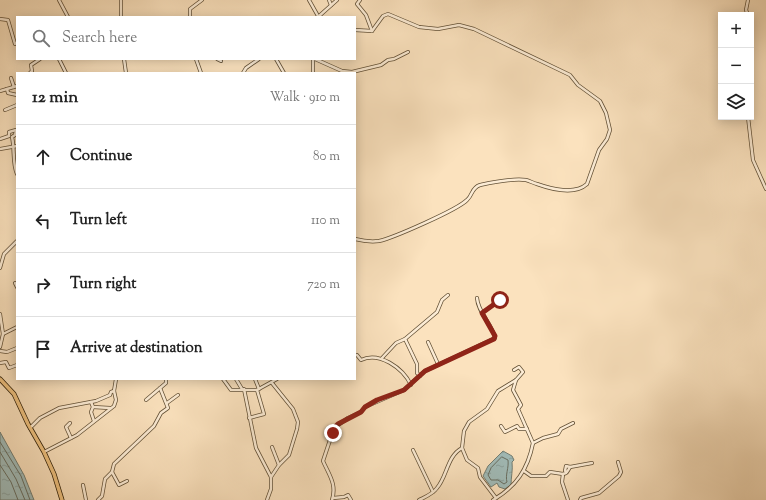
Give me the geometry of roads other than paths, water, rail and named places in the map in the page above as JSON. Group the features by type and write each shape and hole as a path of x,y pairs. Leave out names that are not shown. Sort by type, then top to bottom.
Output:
{"main road":[{"path":"0,379 17,399 54,474 62,500"}],"street":[{"path":"59,0 67,16"},
{"path":"121,0 121,16"},
{"path":"190,16 190,9 202,0"},
{"path":"308,0 317,16"},
{"path":"329,0 331,5"},
{"path":"319,16 337,0"},
{"path":"360,0 358,4 366,15 372,31"},
{"path":"747,12 748,0"},
{"path":"356,239 377,242 393,237 447,212 468,200 474,188 479,185 502,181 526,180 539,185 561,189 577,190 582,188 586,184 599,150 610,130 606,113 600,101 578,85 570,75 474,29 459,25 438,29 419,27 388,14 383,16 372,31"},
{"path":"0,19 8,20 16,44"},
{"path":"356,30 372,31"},
{"path":"316,60 342,71 352,72 381,65 388,60 408,52"},
{"path":"32,72 31,65 38,60"},
{"path":"60,60 66,72"},
{"path":"124,60 126,72"},
{"path":"196,60 201,72"},
{"path":"244,72 246,68 258,60"},
{"path":"277,60 283,72"},
{"path":"313,72 314,60"},
{"path":"0,92 16,86 11,78"},
{"path":"7,89 8,93 16,95"},
{"path":"5,110 16,106"},
{"path":"748,120 753,160 766,189"},
{"path":"0,140 9,136 9,132 16,130"},
{"path":"16,130 15,135 12,138 12,147 15,158 13,166 16,172"},
{"path":"0,149 16,146"},
{"path":"0,268 4,254 16,242"},
{"path":"382,358 396,344 405,339 437,312 442,300 448,295"},
{"path":"351,500 348,495 332,499 334,487 333,479 323,461 334,428 348,418 361,412 365,407 404,390 420,376 438,364 495,338 482,313 477,298"},
{"path":"482,313 500,300"},
{"path":"0,314 3,334 0,347"},
{"path":"3,334 16,328"},
{"path":"405,339 417,364 418,374 420,376"},
{"path":"428,342 438,364"},
{"path":"0,351 7,352 16,348"},
{"path":"356,355 361,360 366,358 382,358 400,370 408,378 411,385"},
{"path":"0,363 6,362 9,368 16,365"},
{"path":"514,370 519,367 523,370 516,380 513,390 521,406 518,409 534,443 530,460 513,487 494,499 480,478 478,468 467,460 462,448 464,431 469,422 487,409 498,391 516,380"},
{"path":"44,452 71,438 116,404 114,392 116,380"},
{"path":"146,400 167,383 166,380"},
{"path":"225,380 231,390 258,389 276,380"},
{"path":"237,380 243,389 258,451 271,477"},
{"path":"249,418 264,414 255,380"},
{"path":"267,500 271,477 279,464 289,455 298,429 298,420 293,409 272,382"},
{"path":"127,481 119,485 112,472 112,466 154,426 161,413 168,408 160,388"},
{"path":"30,428 40,418 59,408 92,402 110,395 111,392 114,392"},
{"path":"167,403 178,396"},
{"path":"92,402 93,407 91,412 94,421"},
{"path":"93,407 110,408"},
{"path":"70,423 66,427 71,438"},
{"path":"534,443 543,438 558,434 563,428 573,423"},
{"path":"501,426 505,432 517,426 519,429 527,428"},
{"path":"272,447 279,464"},
{"path":"419,500 433,492 443,478 448,464 458,450 462,448"},
{"path":"413,450 433,492"},
{"path":"580,500 581,498 599,493 619,476 621,472 618,462"},
{"path":"568,500 562,482 563,474 567,472 565,471 565,468 592,463"},
{"path":"524,471 531,476 546,476 550,472 563,474"},
{"path":"98,500 104,493 105,479 112,472"},
{"path":"83,485 86,500"}],"water":[{"path":"0,432 24,475 34,500 0,500"},
{"path":"503,451 512,456 514,460 512,462 511,485 505,489 499,487 497,483 491,487 483,476 488,466"}]}
